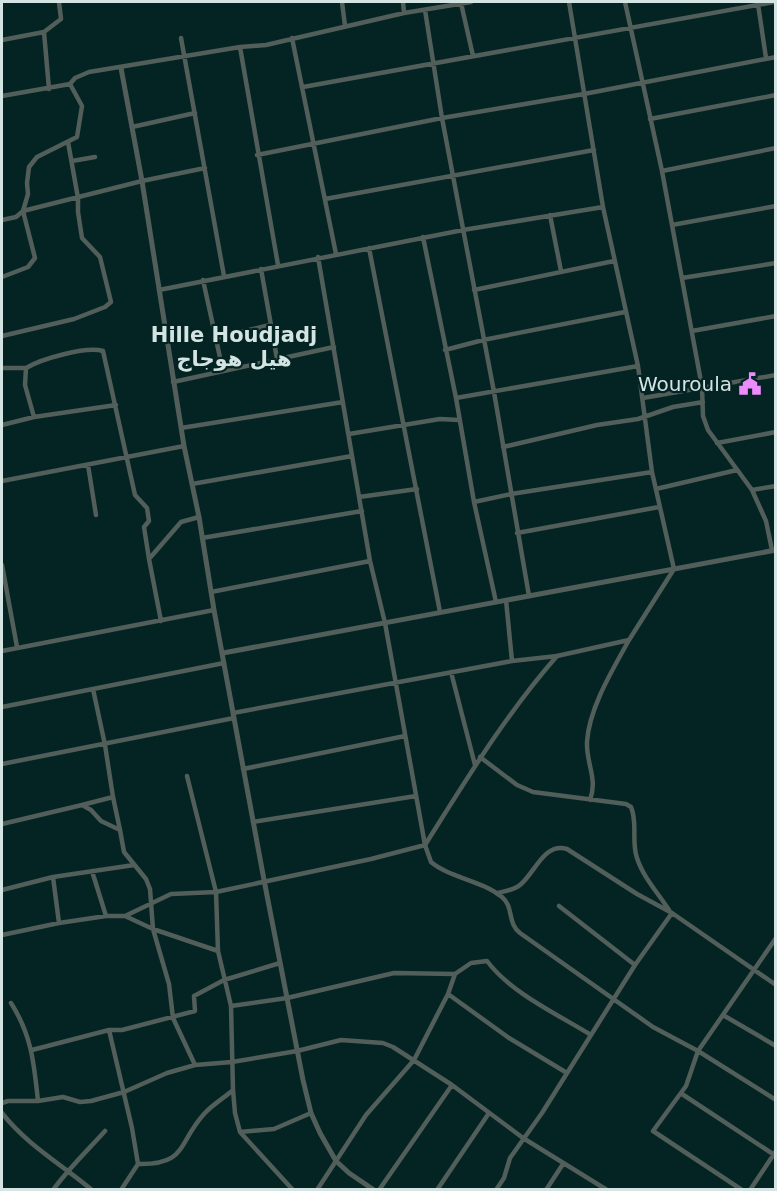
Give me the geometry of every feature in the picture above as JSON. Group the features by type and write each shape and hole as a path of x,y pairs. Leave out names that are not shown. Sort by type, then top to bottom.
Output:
{"street":[{"path":"2,40 44,32 61,19 59,2"},
{"path":"342,2 345,26"},
{"path":"402,2 404,13"},
{"path":"461,2 473,56"},
{"path":"2,96 70,84 75,78 89,72 240,47 266,45 404,13 471,2"},
{"path":"569,2 603,207 638,366 646,440 674,569 629,640 595,709 587,742 594,789 590,800"},
{"path":"223,653 774,550 766,521 752,490 717,443 706,424 702,387 662,171 625,2"},
{"path":"303,87 774,2"},
{"path":"758,4 766,58"},
{"path":"425,10 442,118 494,392 529,596"},
{"path":"44,32 49,89"},
{"path":"181,38 224,276"},
{"path":"292,38 336,254"},
{"path":"240,47 278,265"},
{"path":"257,155 313,142 776,57"},
{"path":"121,68 142,181 184,446 297,1051 311,1113 320,1133 336,1161 374,1190"},
{"path":"2,277 28,267 35,258 23,211 28,194 29,167 37,157 77,137 82,106 70,84"},
{"path":"650,119 776,95"},
{"path":"132,127 195,113"},
{"path":"2,336 74,319 105,307 111,302 100,257 82,238 78,198 68,142"},
{"path":"662,171 776,148"},
{"path":"325,199 594,150"},
{"path":"72,161 95,157"},
{"path":"2,220 16,217 23,211 142,181 205,168"},
{"path":"672,225 776,206"},
{"path":"159,290 423,237 603,207"},
{"path":"550,215 561,271"},
{"path":"423,237 444,350 456,398 474,502 496,602"},
{"path":"369,248 440,612"},
{"path":"318,257 370,561 385,623 425,845 434,864 497,893 508,903 511,924 515,929 653,1027 698,1051 776,1100"},
{"path":"474,290 614,261"},
{"path":"682,278 776,263"},
{"path":"261,269 277,359"},
{"path":"203,280 223,370"},
{"path":"444,350 625,312"},
{"path":"692,331 776,316"},
{"path":"216,339 270,325"},
{"path":"173,382 334,347"},
{"path":"2,368 26,368 35,363 94,348 103,351 135,495 147,508 149,521 144,527 160,621"},
{"path":"456,398 638,366"},
{"path":"26,368 25,385 34,417"},
{"path":"643,398 776,375"},
{"path":"181,428 343,402"},
{"path":"503,447 536,438 645,417 703,402"},
{"path":"2,425 34,417 116,405"},
{"path":"349,434 440,419 459,420"},
{"path":"717,443 776,432"},
{"path":"2,481 184,446"},
{"path":"192,484 352,456"},
{"path":"88,465 96,515"},
{"path":"656,489 736,470"},
{"path":"474,502 652,472"},
{"path":"752,490 776,486"},
{"path":"359,497 417,489"},
{"path":"517,533 659,507"},
{"path":"202,538 362,512"},
{"path":"149,559 181,522 199,517"},
{"path":"211,592 370,561"},
{"path":"2,565 17,647"},
{"path":"506,600 512,661"},
{"path":"2,651 214,609"},
{"path":"2,764 105,745 234,715 451,672 557,656 629,640"},
{"path":"124,916 171,894 216,891 371,859 425,845 480,757 532,684 557,656"},
{"path":"2,707 224,663"},
{"path":"451,672 475,765"},
{"path":"93,689 124,852 146,879 152,901 153,929 169,984 173,1018 195,1065"},
{"path":"243,769 405,736"},
{"path":"480,757 517,785 533,792 626,804 631,807 636,857 644,874 671,912"},
{"path":"187,776 216,891 218,951 231,1006 233,1090 237,1124 240,1132 292,1190"},
{"path":"253,822 416,796"},
{"path":"2,824 113,797"},
{"path":"82,804 101,821 120,831"},
{"path":"497,893 515,888 548,853 562,848 671,912 776,985"},
{"path":"2,890 53,877 134,865"},
{"path":"92,871 106,916"},
{"path":"53,877 59,923"},
{"path":"559,906 635,965"},
{"path":"496,1190 504,1178 510,1158 671,912"},
{"path":"2,935 59,923 106,916 124,916 153,929 218,951"},
{"path":"742,1190 654,1133 654,1128 682,1094 687,1086 698,1051 776,938"},
{"path":"231,1006 286,998 394,973 455,974 471,963 487,961 497,975 508,981 523,995 591,1035"},
{"path":"32,1050 195,1011 194,996 224,980 280,963"},
{"path":"317,1190 366,1115 414,1060 448,994 455,974"},
{"path":"448,994 508,1038 567,1073"},
{"path":"11,1003 20,1017 32,1050 38,1101"},
{"path":"723,1015 776,1046"},
{"path":"109,1030 138,1164 121,1190"},
{"path":"2,1103 63,1097 80,1102 91,1101 124,1092 142,1083 195,1065 232,1062 297,1051 332,1041 354,1040 383,1043 414,1060 523,1138 607,1190"},
{"path":"379,1190 452,1085"},
{"path":"138,1164 156,1165 176,1155 204,1114 233,1090"},
{"path":"682,1094 775,1154 750,1190"},
{"path":"2,1113 30,1143 68,1169 92,1190"},
{"path":"240,1132 274,1129 311,1113"},
{"path":"437,1190 489,1113"},
{"path":"53,1190 68,1169 79,1161 105,1131"},
{"path":"546,1190 563,1164"}],"place":[{"name":"Wouroula","path":"750,384"}],"district":[{"name":"Hille Houdjadj هيل هوجاج","path":"234,347"}]}
